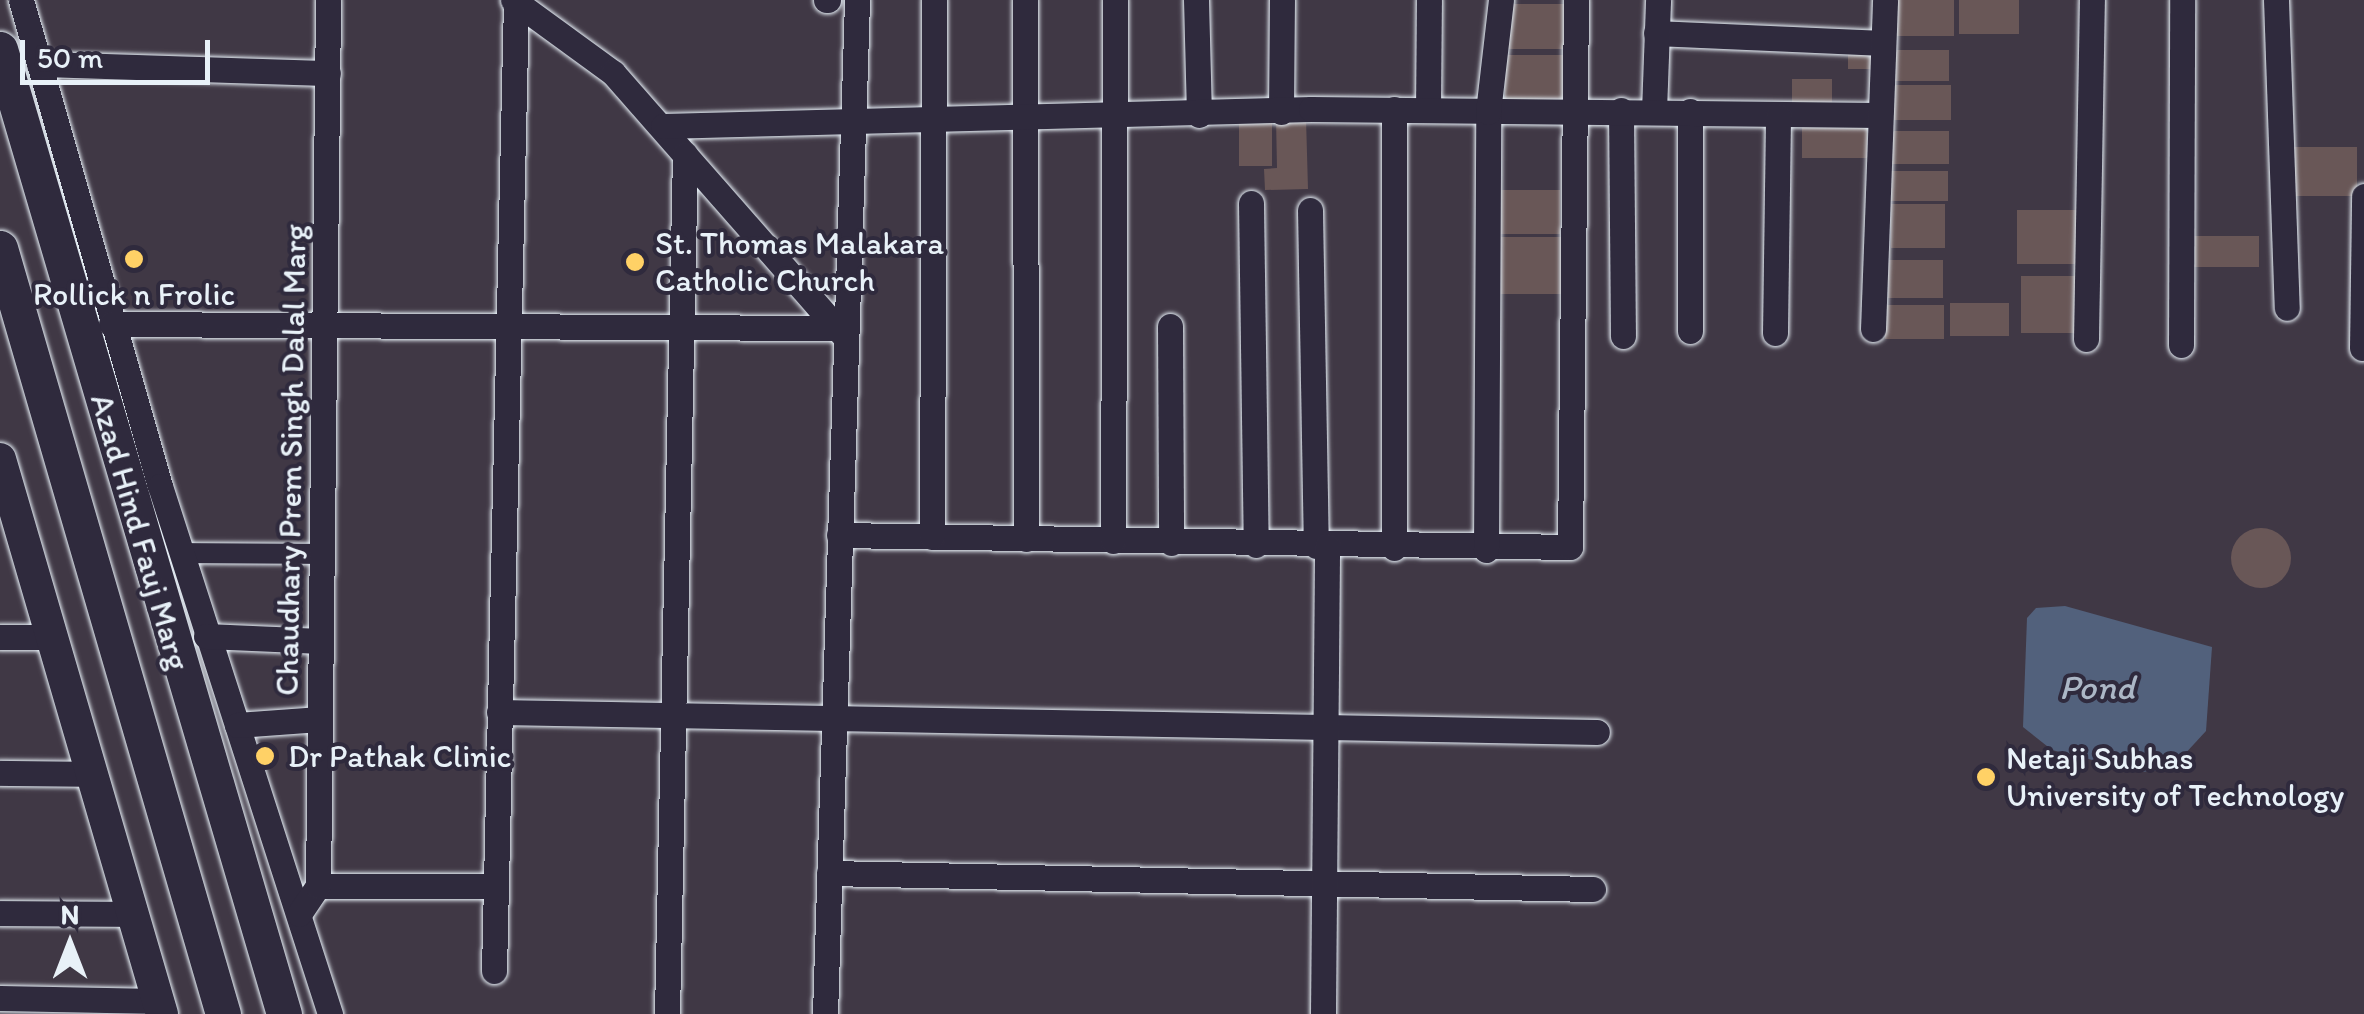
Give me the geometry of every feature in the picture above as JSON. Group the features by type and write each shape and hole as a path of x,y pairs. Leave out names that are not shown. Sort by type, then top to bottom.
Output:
{"main road":[{"name":"Azad Hind Fauj Marg","path":"0,49 284,1014"},
{"name":"Azad Hind Fauj Marg","path":"0,248 10,320 223,1014"}],"street":[{"path":"21,0 111,324 206,636 330,1014"},
{"name":"Chaudhary Prem Singh Dalal Marg","path":"318,886 328,330 328,0"},
{"path":"824,1014 841,333 857,0"},
{"path":"932,537 934,0"},
{"path":"1024,0 1026,539"},
{"path":"1113,541 1115,0"},
{"path":"1196,0 1199,114"},
{"path":"1281,112 1282,0"},
{"path":"1428,109 1429,0"},
{"path":"1486,550 1488,112 1501,0"},
{"path":"838,535 1562,549 1572,539 1576,0"},
{"path":"1654,111 1658,0"},
{"path":"1873,329 1884,0"},
{"path":"2086,339 2092,0"},
{"path":"2181,345 2182,0"},
{"path":"2276,0 2286,308"},
{"path":"514,2 613,73 841,333"},
{"path":"494,971 514,2"},
{"path":"1656,34 1883,43"},
{"path":"39,64 328,73"},
{"path":"662,126 1428,109 1690,111 1778,116 1880,114"},
{"path":"1394,110 1394,548"},
{"path":"1622,110 1622,336"},
{"path":"1690,111 1690,331"},
{"path":"1775,333 1778,116"},
{"path":"667,1014 676,713 684,154"},
{"path":"2362,348 2364,196"},
{"path":"1251,203 1256,545"},
{"path":"1310,210 1325,724 1323,1014"},
{"path":"111,324 328,330 841,333"},
{"path":"1170,326 1172,542"},
{"path":"0,458 6,496 52,637 160,1008 0,998"},
{"path":"181,553 323,554"},
{"path":"206,636 322,641"},
{"path":"0,637 52,637"},
{"path":"499,712 831,714 1597,732"},
{"path":"237,725 320,719"},
{"path":"0,773 92,774"},
{"path":"829,873 1594,889"},
{"path":"299,914 318,886 496,886"},
{"path":"0,913 133,914"}],"water":[{"name":"Pond","path":"2065,606 2212,647 2206,731 2171,769 2141,772 2052,750 2023,727 2027,618 2036,608"}],"building":[{"path":"1888,0 1954,0 1954,36 1888,36"},
{"path":"1959,0 2019,0 2019,34 1959,34"},
{"path":"1502,4 1566,4 1566,49 1502,49"},
{"path":"1848,47 1877,47 1877,69 1848,69"},
{"path":"1894,50 1949,50 1949,81 1894,81"},
{"path":"1505,55 1566,55 1566,104 1505,104"},
{"path":"1792,79 1832,79 1832,112 1792,112"},
{"path":"1888,85 1951,85 1951,120 1888,120"},
{"path":"1802,117 1867,117 1867,158 1802,158"},
{"path":"1276,118 1306,118 1308,189 1265,190 1264,169 1277,168"},
{"path":"1239,120 1272,120 1272,166 1239,166"},
{"path":"1889,131 1949,131 1949,164 1889,164"},
{"path":"2285,147 2357,147 2357,196 2285,196"},
{"path":"1890,171 1948,171 1948,201 1890,201"},
{"path":"1491,190 1560,190 1560,234 1491,234"},
{"path":"1891,204 1945,204 1945,248 1891,248"},
{"path":"2017,210 2077,210 2077,264 2017,264"},
{"path":"2190,236 2259,236 2259,267 2190,267"},
{"path":"1490,237 1564,237 1564,294 1490,294"},
{"path":"1888,260 1943,260 1943,298 1888,298"},
{"path":"2021,276 2080,276 2080,333 2021,333"},
{"path":"1950,303 2009,303 2009,336 1950,336"},
{"path":"1885,305 1944,305 1944,339 1885,339"},
{"path":"2261,528 2282,537 2291,558 2282,579 2261,588 2240,579 2231,558 2240,537"}],"place":[{"name":"Rollick n Frolic","path":"134,259"},
{"name":"St. Thomas Malakara Catholic Church","path":"635,262"},
{"name":"Dr Pathak Clinic","path":"265,756"},
{"name":"Netaji Subhas University of Technology","path":"1986,777"}]}
